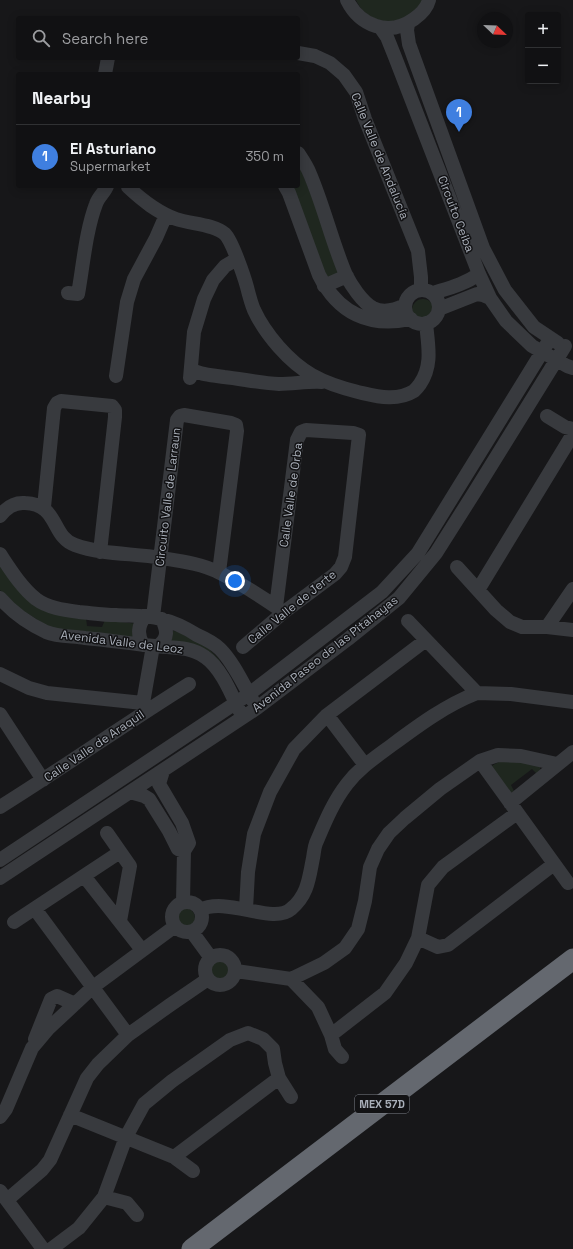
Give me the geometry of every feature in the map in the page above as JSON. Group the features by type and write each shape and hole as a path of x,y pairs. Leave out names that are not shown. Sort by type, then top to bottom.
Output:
{"highway":[{"name":"MEX 57D","path":"192,1249 573,959"},
{"name":"MEX 57D","path":"213,1249 573,976"}],"street":[{"path":"347,0 359,17 369,24 380,27 394,28 408,24 420,15 429,0"},
{"name":"Circuito Ceiba","path":"408,24 407,30 409,44 483,248 505,290 534,327 550,339 569,348"},
{"name":"Circuito Ceiba","path":"380,27 387,37 479,274 490,298 506,320 532,346 573,368"},
{"name":"Calle Valle de Andalucía","path":"300,53 315,56 330,63 344,75 356,92 418,251 421,277 427,291"},
{"path":"105,72 108,60"},
{"path":"300,156 310,173 347,276 362,298 366,303 374,308 385,310 396,309 405,305"},
{"path":"68,293 78,294 92,214 96,202 106,188"},
{"path":"112,188 117,190 127,188"},
{"path":"130,188 140,199 152,208 166,215 219,230 226,235 244,276 254,309 262,324 278,347 300,367 327,382 347,389 388,398 403,396 415,390 426,376 429,365 426,323"},
{"path":"286,188 319,275 324,286 334,299 349,311 359,316 384,322 397,322 411,319"},
{"path":"116,376 127,302 134,279 156,238 166,215"},
{"path":"236,259 225,266 213,280 204,299 194,332 190,374 195,372 278,384 309,381 327,382"},
{"path":"427,291 437,298 439,309 435,318 426,323 420,323 411,319 407,314 405,305 409,296 414,292 452,288 469,281 479,274"},
{"path":"324,286 347,276"},
{"path":"439,309 477,294 490,298"},
{"name":"Avenida Paseo de las Pitahayas","path":"0,860 249,694 382,592 418,553 550,339"},
{"name":"Avenida Paseo de las Pitahayas","path":"0,878 243,718 348,640 399,598 436,553 556,360 569,348"},
{"path":"44,507 54,408 57,403 61,401 112,406 115,410 115,417 100,552"},
{"name":"Circuito Valle de Larraun","path":"153,617 166,632 166,638 162,643 151,646 140,639 138,633 139,627 153,617 176,420 180,416 184,415 231,422 236,425 237,431 219,572"},
{"path":"547,416 565,427 573,429"},
{"name":"Calle Valle de Orba","path":"280,609 297,440 301,432 306,430 353,433 359,435 345,557 341,567"},
{"path":"478,590 573,434"},
{"path":"460,486 474,494"},
{"path":"0,516 10,506 20,502 33,503 44,507 67,541 74,545 100,552 161,557 202,566 219,572 280,609"},
{"name":"Avenida Valle de Leoz","path":"0,554 22,584 36,599 44,604 68,611 104,615 153,617 190,630 210,641 220,649 228,659 257,708"},
{"name":"Calle Valle de Jerte","path":"243,647 280,609 330,578 341,567"},
{"path":"457,567 496,610 510,622 522,627 547,627 573,630"},
{"path":"547,627 573,589"},
{"name":"Avenida Valle de Leoz","path":"0,598 7,607 28,622 48,633 179,648 205,656 216,666 243,718"},
{"path":"408,621 477,693"},
{"path":"246,909 248,872 254,834 270,792 294,749 327,715 426,640"},
{"name":"Circuito Valle de Larraun","path":"143,708 151,646"},
{"path":"216,666 228,659"},
{"path":"0,674 29,688 47,693 143,708"},
{"name":"Calle Valle de Araquil","path":"0,807 43,780 143,708 189,684"},
{"path":"200,910 206,906 222,906 276,915 290,910 303,897 309,880 315,845 332,804 347,783 365,765 421,724 459,700 477,693 511,694 573,702"},
{"path":"0,714 5,732 43,780"},
{"path":"327,715 365,765"},
{"path":"331,1035 385,993 406,963 418,938 428,884 443,867 513,808 557,764 573,752"},
{"path":"236,971 291,979 324,964 345,948 358,929 366,901 370,867 378,849 389,833 440,789 480,761 498,755 521,756 557,764"},
{"path":"480,761 568,883"},
{"path":"163,771 159,784 182,823 189,843 184,851 184,902"},
{"path":"130,792 144,796 148,799 178,849 184,851"},
{"path":"169,832 182,823"},
{"path":"107,833 130,866 120,921"},
{"path":"14,922 120,852"},
{"path":"418,938 438,947 448,945 554,864"},
{"path":"84,876 142,950"},
{"path":"190,902 196,905 200,910 202,916 201,922 198,928 192,932 180,932 174,926 171,918 174,908 178,904 190,902"},
{"path":"35,909 128,1035"},
{"path":"32,1048 48,1029 92,987 174,926"},
{"path":"192,932 211,958"},
{"path":"216,955 222,955 227,956 232,960 236,971 230,982 225,985 219,985 213,984 208,980 205,974 205,968 207,962 211,958 216,955"},
{"path":"291,979 318,1007 331,1035 335,1049 342,1057"},
{"path":"43,1249 3,1196 42,1170 50,1160 87,1078 98,1064 128,1035 208,980"},
{"path":"0,1118 6,1109 51,999 57,996 75,1004"},
{"path":"51,1249 79,1228 104,1197 126,1137 144,1104 172,1081 230,1040 248,1034 263,1038 273,1049 279,1078 291,1097"},
{"path":"174,1157 279,1078"},
{"path":"70,1115 174,1157 193,1171"},
{"path":"104,1197 127,1203 137,1215"}],"shaded area":[{"path":"356,0 423,0 417,9 406,17 394,21 382,21 368,14 362,9"},
{"path":"300,166 341,273 328,278 324,273 292,188 300,188"},
{"path":"423,299 431,302 434,310 431,318 423,321 415,318 412,310 415,302"},
{"path":"0,563 15,584 86,618 87,626 102,627 105,620 138,624 135,639 52,629 11,603 0,590"},
{"path":"171,630 181,633 205,645 220,660 218,663 170,644"},
{"path":"503,760 534,764 540,767 540,771 538,775 532,769 511,785 515,793 509,792 491,768 493,765"},
{"path":"185,908 192,911 195,918 192,925 185,928 178,925 175,918 178,911"},
{"path":"220,960 228,963 231,971 228,979 220,982 212,979 209,971 212,963"}],"place":[{"name":"El Asturiano","path":"459,132"}]}
